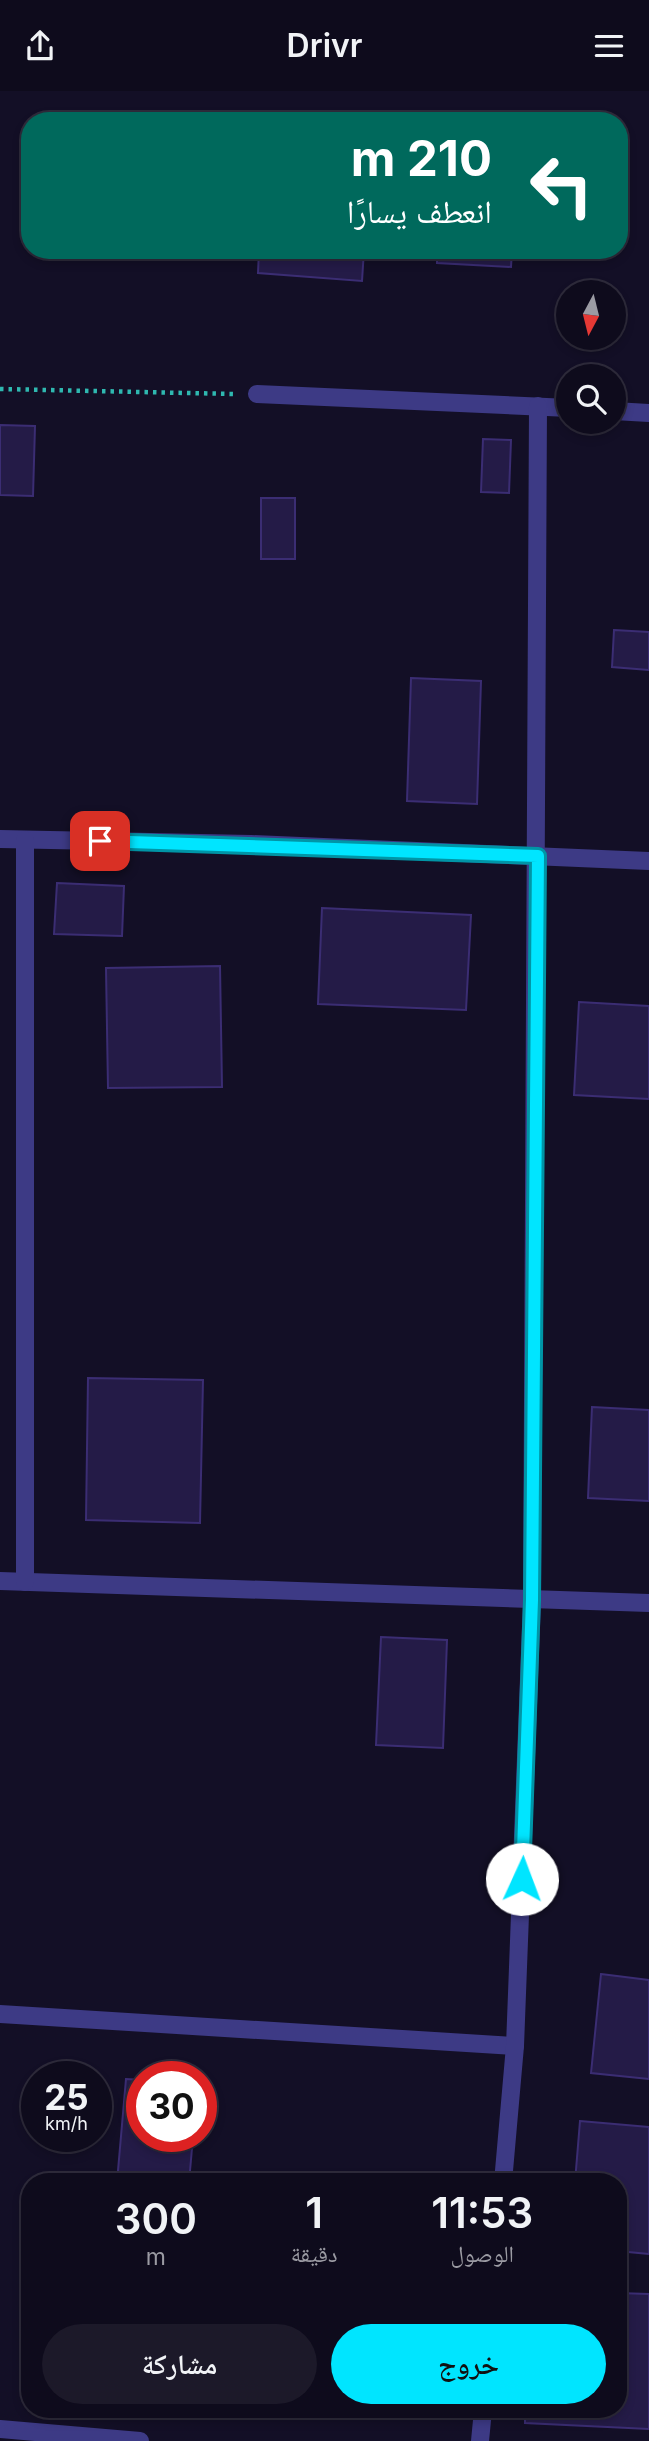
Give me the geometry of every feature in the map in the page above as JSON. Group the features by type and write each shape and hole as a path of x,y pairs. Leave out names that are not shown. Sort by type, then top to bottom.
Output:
{"street":[{"path":"257,394 556,407"},
{"path":"504,2173 515,2046 532,1600 538,856 538,406"},
{"path":"626,412 649,413"},
{"path":"0,839 251,844 649,861"},
{"path":"25,840 25,1582"},
{"path":"0,1581 649,1603"},
{"path":"0,2014 515,2046"},
{"path":"480,2441 482,2418"},
{"path":"0,2429 140,2441"}],"path":[{"path":"0,389 257,394"}],"building":[{"path":"259,259 363,259 362,281 258,273"},
{"path":"437,259 511,259 511,267 437,263"},
{"path":"0,425 35,426 33,496 0,495"},
{"path":"483,439 511,440 509,493 481,492"},
{"path":"261,498 295,498 295,559 261,559"},
{"path":"614,630 649,632 649,670 612,667"},
{"path":"411,678 481,681 477,804 407,801"},
{"path":"57,883 124,886 122,936 54,934"},
{"path":"322,908 471,915 466,1010 318,1004"},
{"path":"220,966 222,1087 108,1088 106,968"},
{"path":"579,1002 649,1006 649,1099 574,1095"},
{"path":"88,1378 203,1380 200,1523 86,1520"},
{"path":"592,1407 649,1410 649,1501 588,1498"},
{"path":"381,1637 447,1640 443,1748 376,1745"},
{"path":"601,1974 649,1980 649,2079 591,2073"},
{"path":"126,2079 126,2152 192,2152 190,2173 118,2173"},
{"path":"580,2121 649,2127 649,2254 627,2252 627,2173 576,2173"},
{"path":"627,2293 649,2294 649,2429 525,2423 525,2418 627,2418"}],"route":[{"path":"100,841 251,844 538,856 532,1600 522,1879"}]}
